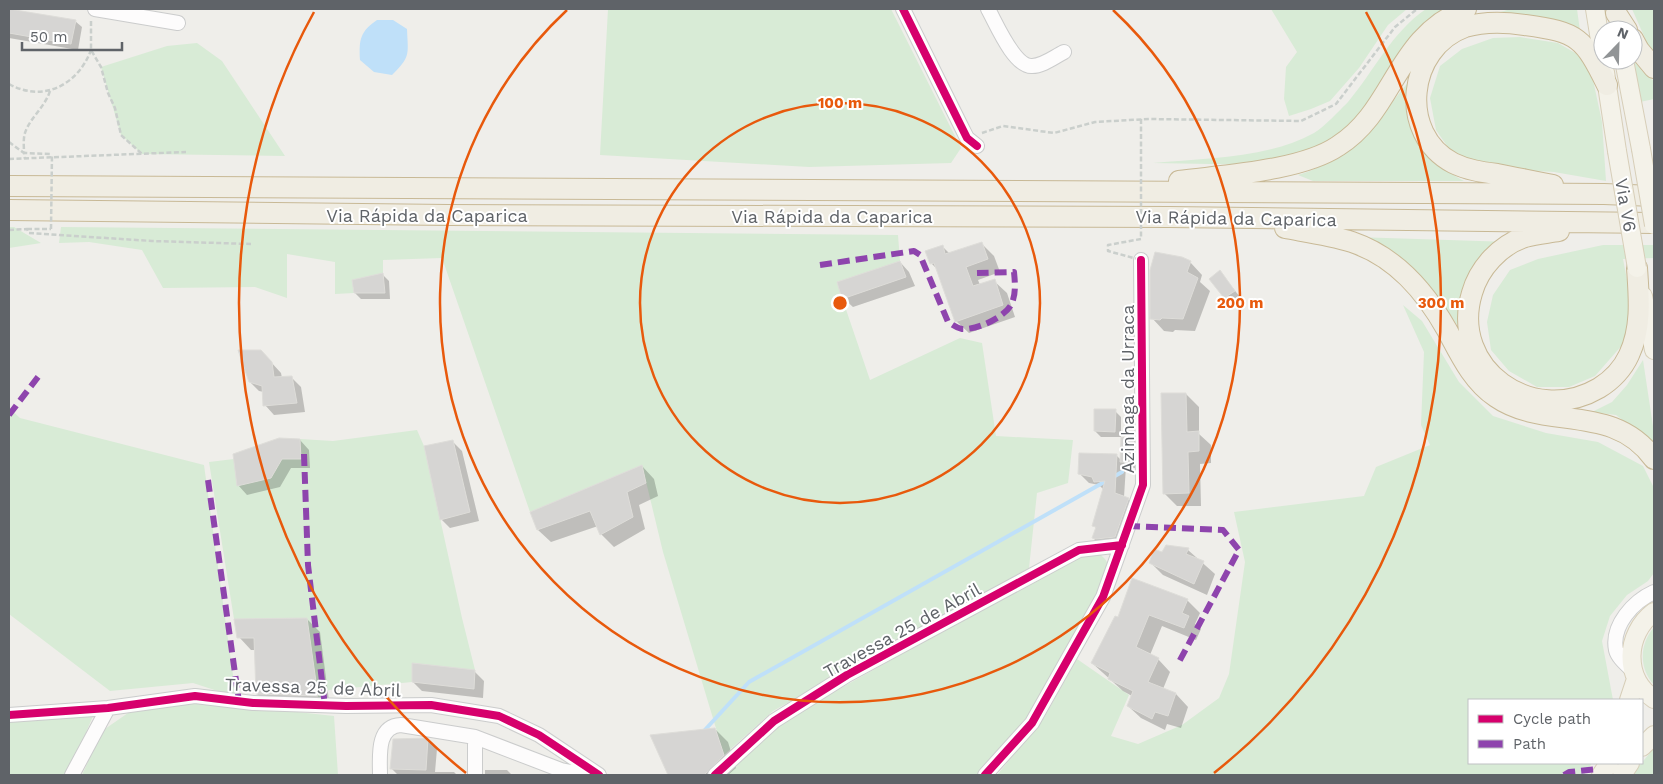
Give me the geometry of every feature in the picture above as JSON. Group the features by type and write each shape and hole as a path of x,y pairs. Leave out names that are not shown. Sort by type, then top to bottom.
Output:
{"highway":[{"path":"1107,191 1269,169 1316,158 1324,154 1339,146 1356,132 1370,116 1411,51 1425,34 1438,23 1466,9"},
{"path":"1604,194 1472,170 1454,164 1440,155 1429,143 1417,114 1415,98 1417,83 1434,50 1447,37 1464,28 1485,23 1509,23 1565,32 1585,47 1595,61 1607,85"},
{"path":"1643,55 1654,68"},
{"name":"Via Rápida da Caparica","path":"9,186 460,190 1604,194 1654,196"},
{"name":"Via Rápida da Caparica","path":"9,210 448,215 1226,218 1654,224"},
{"path":"1226,218 1334,237 1375,252 1397,267 1419,288 1437,313 1475,378 1496,397 1520,409 1588,420 1629,434 1647,449 1654,459"},
{"path":"1608,223 1525,237 1501,250 1492,258 1485,266 1474,286 1469,308 1469,329 1479,360 1494,378 1504,386 1530,397 1544,400 1570,400 1592,392 1618,372 1625,363 1634,343 1639,317 1637,268"}],"main road":[{"name":"Via V6","path":"1605,70 1637,268 1654,350"},
{"name":"Via V6","path":"1626,70 1654,224"},
{"path":"1629,699 1634,675 1632,647 1637,631 1652,614"},
{"path":"1634,675 1645,692 1654,699"},
{"path":"1643,746 1654,735"},
{"path":"1601,775 1608,764"},
{"path":"1622,775 1629,764"}],"street":[{"path":"903,9 972,142"},
{"path":"988,9 1016,58 1023,65 1030,67 1039,65 1064,52"},
{"path":"93,13 178,23"},
{"name":"Azinhaga da Urraca","path":"985,775 1032,723 1103,597 1143,485 1141,260"},
{"name":"Travessa 25 de Abril","path":"715,775 774,721 847,675 1079,550 1122,544"},
{"path":"1634,675 1618,655 1616,635 1630,609 1654,592"},
{"name":"Travessa 25 de Abril","path":"9,715 108,708 195,696 253,703 346,706 431,705 499,716 539,735 599,775"},
{"path":"72,775 108,708"},
{"path":"380,775 382,738 390,728 402,725 475,737 561,770 586,775"},
{"path":"475,737 475,775"}],"path":[{"path":"972,142 1004,126 1054,133 1095,122 1141,119 1300,121 1336,104 1394,28 1417,9"},
{"path":"9,84 20,91 50,91 79,71 91,50 93,13"},
{"path":"91,50 101,67 108,93 115,108 121,134 142,154"},
{"path":"25,159 25,131 47,100 50,91"},
{"path":"1141,119 1141,238 1108,245 1108,251 1141,260"},
{"path":"9,142 24,154 52,154 51,229 9,230"},
{"path":"9,159 186,152"},
{"path":"27,229 28,233 152,241 251,244"}],"green space":[{"path":"608,9 891,9 961,148 951,163 809,167 600,155"},
{"path":"1271,9 1407,9 1388,25 1359,68 1330,101 1289,116 1284,99 1286,67 1297,52"},
{"path":"1426,9 1447,9 1440,11 1413,39 1360,119 1320,150 1267,165 1153,163 1256,153 1295,142 1314,133 1348,102 1393,40 1414,18"},
{"path":"1511,9 1577,9 1580,31 1564,22 1490,15"},
{"path":"1632,9 1654,9 1654,51 1648,45 1643,34 1643,20 1637,20"},
{"path":"1520,37 1558,43 1577,54 1592,75 1602,122 1606,181 1554,172 1490,168 1454,156 1436,130 1430,98 1440,66 1462,49 1493,38"},
{"path":"197,43 222,61 285,156 142,154 121,135 101,67 167,46"},
{"path":"1633,70 1641,70 1654,81 1654,99 1640,102"},
{"path":"1412,78 1411,120 1419,144 1439,165 1464,181 1313,181 1298,175 1328,163 1355,145 1375,124"},
{"path":"9,227 14,227 41,243 9,248"},
{"path":"61,227 898,235 900,261 837,283 870,380 960,338 982,343 996,436 1073,440 1068,483 1037,493 1029,568 773,711 724,755 663,552 642,465 530,512 442,258 383,260 383,273 352,280 354,293 335,294 335,262 287,254 287,298 255,287 163,288 142,250 89,242 59,243"},
{"path":"1355,237 1511,242 1485,258 1461,331 1437,295 1408,265 1384,249"},
{"path":"1603,245 1654,245 1654,258 1623,259 1633,311 1624,343 1595,376 1569,387 1537,387 1509,371 1491,350 1487,322 1493,295 1510,270 1538,259"},
{"path":"1403,305 1422,321 1459,382 1493,416 1546,433 1598,442 1643,466 1654,488 1654,573 1648,581 1627,595 1610,616 1602,641 1613,699 1468,699 1468,764 1591,764 1584,775 997,775 1044,718 1077,659 1129,695 1111,736 1138,744 1182,725 1219,698 1229,674 1245,562 1234,512 1364,496 1376,467 1430,445 1421,425 1424,352"},
{"path":"1643,360 1654,444 1616,415 1592,412 1612,402 1627,385"},
{"path":"9,408 20,418 204,465 236,697 193,683 110,691 9,614"},
{"path":"417,430 424,446 475,670 412,663 412,682 329,690 318,701 307,618 234,619 209,462 234,459 237,486 282,459 301,459 300,439 333,441"},
{"path":"1100,554 1108,565 1106,578 1089,614 1036,706 977,775 721,775 786,719 1074,557"},
{"path":"1654,627 1654,685 1643,664 1643,649"},
{"path":"196,701 334,716 338,775 82,775 102,731 128,713"},
{"path":"93,716 68,775 9,775 9,720"},
{"path":"1654,748 1654,775 1634,775 1639,766 1643,764 1643,761"}],"water":[{"path":"377,20 393,20 407,29 407,55 392,75 374,72 360,60 360,41 367,28"}],"building":[{"path":"9,9 76,20 71,44 9,33"},
{"path":"982,242 988,259 966,267 973,286 995,279 1003,305 955,322 934,263 930,264 925,251 943,245 945,254"},
{"path":"1155,252 1182,257 1191,261 1187,272 1198,278 1183,319 1150,319 1150,270"},
{"path":"900,261 906,277 842,299 837,282"},
{"path":"1220,270 1235,291 1224,298 1209,279"},
{"path":"383,273 385,293 354,293 352,280"},
{"path":"238,350 261,350 272,362 274,377 292,376 297,403 263,406 262,386 249,382"},
{"path":"1161,393 1186,393 1187,432 1199,431 1199,451 1188,452 1189,493 1163,494"},
{"path":"1094,409 1116,409 1115,432 1094,431"},
{"path":"1121,437 1134,437 1134,463 1120,462"},
{"path":"279,438 300,439 301,459 282,459 271,478 237,486 233,454"},
{"path":"453,440 470,512 440,520 424,446"},
{"path":"1079,453 1117,454 1115,493 1129,498 1115,537 1092,538 1096,527 1092,526 1105,481 1094,482 1092,477 1078,474"},
{"path":"642,465 646,483 627,492 633,517 600,535 590,511 537,530 530,512"},
{"path":"1166,545 1189,548 1186,554 1204,561 1194,584 1149,563 1154,549 1162,552"},
{"path":"1132,578 1188,599 1182,613 1189,616 1184,628 1149,615 1136,647 1159,658 1148,682 1176,693 1168,716 1155,712 1152,719 1127,706 1133,691 1108,679 1110,673 1091,663 1115,616 1118,617"},
{"path":"307,618 318,696 256,694 254,638 237,638 234,619"},
{"path":"412,663 475,670 474,689 412,682"},
{"path":"715,728 724,755 704,775 668,775 650,735"},
{"path":"428,738 426,770 390,769 393,739"}],"waterway":[{"path":"703,732 749,682 1122,472"}],"marked path":[{"path":"820,265 914,251 920,255 948,322 962,329 990,322 1004,313 1012,303 1015,288 1014,272 977,273"},
{"path":"9,415 41,373"},
{"path":"304,454 308,565 325,706"},
{"path":"208,480 239,702"},
{"path":"1128,526 1223,530 1239,550 1179,662"},
{"path":"1564,775 1569,772 1599,769"}],"cycle path":[{"path":"903,9 967,138 977,146"},
{"path":"985,775 1032,723 1103,597 1143,485 1141,260"},
{"path":"715,775 774,721 847,675 1079,550 1122,545"},
{"path":"9,715 108,708 195,696 253,703 346,706 431,705 499,716 539,735 599,775"}]}
